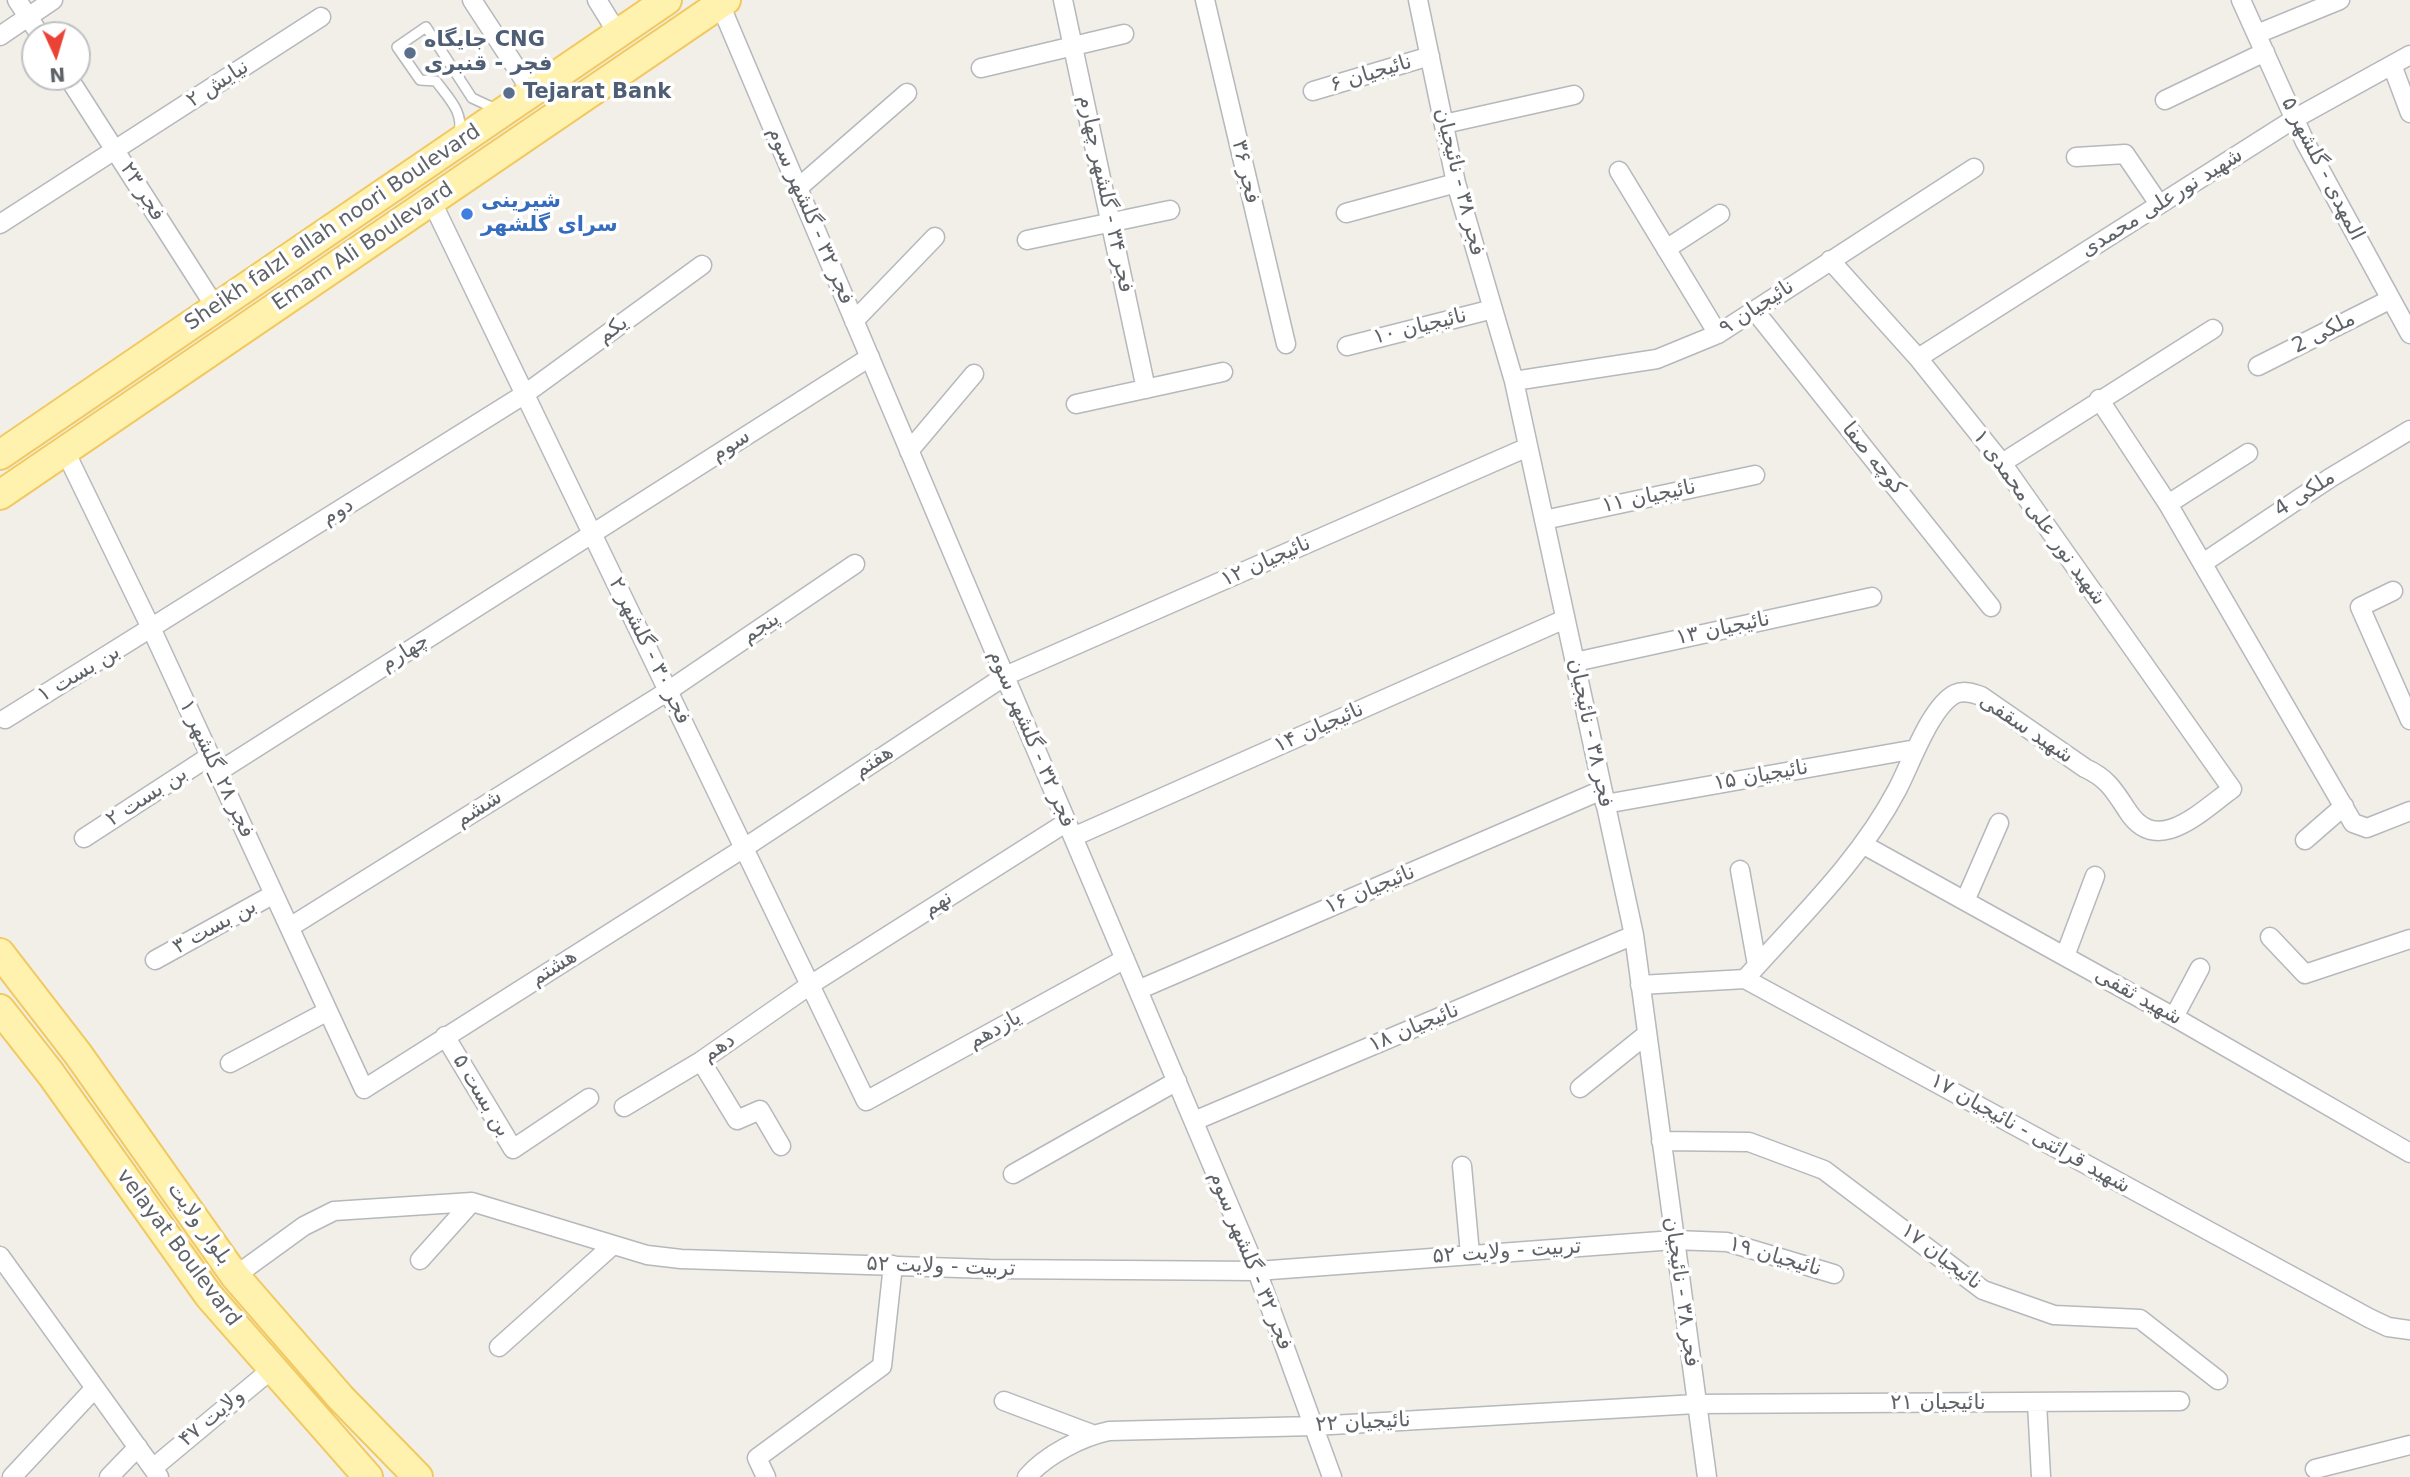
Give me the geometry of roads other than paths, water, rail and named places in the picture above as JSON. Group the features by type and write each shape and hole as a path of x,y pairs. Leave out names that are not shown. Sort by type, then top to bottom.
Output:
{"main road":[{"name":"Sheikh falzl allah noori Boulevard","path":"0,455 667,0"},
{"name":"Emam Ali Boulevard","path":"1,492 723,2"},
{"name":"بلوار ولایت","path":"0,953 78,1054 236,1276 341,1398 418,1477"},
{"name":"velayat Boulevard","path":"0,1009 51,1073 209,1296 368,1477"}],"street":[{"path":"17,0 31,21"},
{"path":"0,36 53,0"},
{"path":"472,0 532,92"},
{"path":"597,0 618,34"},
{"name":"فجر ۳۴ - گلشهر چهارم","path":"1063,0 1146,388"},
{"name":"فجر ۳۶","path":"1205,0 1286,344"},
{"name":"فجر ۳۸ - نائیجیان","path":"1418,0 1456,183 1514,382 1634,935 1707,1477"},
{"name":"المهدی - گلشهر ۵","path":"2241,0 2294,118 2407,324"},
{"path":"2257,34 2340,0"},
{"name":"فجر ۳۲ - گلشهر سوم","path":"723,2 798,188 1257,1271 1332,1477"},
{"name":"نیایش ۲","path":"0,224 321,17"},
{"path":"981,68 1124,34"},
{"path":"2165,100 2265,52"},
{"name":"شهید نورعلی محمدی","path":"1917,358 2294,118 2410,55"},
{"name":"نائیجیان ۶","path":"1313,91 1430,56"},
{"path":"2392,65 2410,113"},
{"name":"فجر ۲۳","path":"77,91 216,308"},
{"path":"798,188 907,93"},
{"path":"1444,124 1574,95"},
{"path":"2076,157 2124,154 2159,204"},
{"name":"نائیجیان ۹","path":"1514,382 1657,359 1718,334 1974,168"},
{"path":"1619,171 1718,334"},
{"path":"1346,213 1456,183"},
{"name":"فجر ۳۰ - گلشهر ۲","path":"431,200 866,1101"},
{"path":"1027,240 1170,210"},
{"path":"1666,248 1720,214"},
{"path":"854,321 935,237"},
{"name":"شهید نور علی محمدی ۱","path":"1830,260 1917,358 2002,463 2232,789"},
{"name":"یکم","path":"525,394 702,265"},
{"name":"ملکی 2","path":"2258,366 2391,299"},
{"name":"نائیجیان ۱۰","path":"1347,346 1493,309"},
{"name":"کوچه صفا","path":"1755,311 1991,607"},
{"path":"2002,463 2213,329"},
{"name":"سوم","path":"592,534 870,357"},
{"path":"1076,404 1223,372"},
{"path":"909,451 974,374"},
{"name":"دوم","path":"152,630 525,394"},
{"path":"2099,399 2168,504 2353,823 2367,828 2410,811"},
{"name":"ملکی 4","path":"2203,563 2330,478 2410,430"},
{"name":"نائیجیان ۱۲","path":"1004,676 1528,447"},
{"name":"فجر ۲۸_گلشهر ۱","path":"65,451 152,630 364,1088"},
{"path":"2168,504 2248,453"},
{"name":"نائیجیان ۱۱","path":"1544,520 1755,475"},
{"name":"چهارم","path":"214,764 592,534"},
{"name":"پنجم","path":"668,691 855,564"},
{"path":"2393,591 2360,607 2404,690 2410,720"},
{"name":"نائیجیان ۱۳","path":"1575,662 1872,597"},
{"name":"نائیجیان ۱۴","path":"1070,830 1565,619"},
{"name":"بن بست ۱","path":"5,719 152,630"},
{"name":"هفتم","path":"744,848 1004,676"},
{"name":"ششم","path":"290,928 668,691"},
{"name":"شهید سقفی","path":"1751,972 1864,845 1897,791 1916,749 1939,712 1954,694 1968,691 1981,696 2101,775 2112,785 2129,814 2141,826 2159,833 2175,831 2232,789"},
{"name":"نائیجیان ۱۵","path":"1604,797 1916,749"},
{"name":"بن بست ۲","path":"84,838 214,764"},
{"name":"نائیجیان ۱۶","path":"1138,990 1604,797"},
{"path":"2305,840 2344,807"},
{"path":"1965,901 1999,823"},
{"name":"نهم","path":"810,985 1070,830"},
{"name":"شهید ثقفی","path":"1864,845 2174,1017 2410,1153"},
{"name":"هشتم","path":"364,1088 744,848"},
{"path":"1640,985 1751,972 1740,870"},
{"path":"2065,956 2095,876"},
{"name":"بن بست ۳","path":"155,960 274,894"},
{"name":"نائیجیان ۱۸","path":"1194,1121 1634,935"},
{"path":"2270,937 2305,974 2410,939"},
{"name":"یازدهم","path":"866,1101 1125,959"},
{"path":"2174,1017 2200,968"},
{"name":"شهید قرائتی - نائیجیان ۱۷","path":"1751,972 2369,1318 2388,1327 2410,1330"},
{"name":"دهم","path":"624,1107 701,1061 810,985"},
{"path":"230,1063 328,1011"},
{"path":"1580,1087 1647,1034"},
{"name":"بن بست ۵","path":"445,1036 513,1149 589,1098"},
{"path":"701,1061 737,1120 760,1110 780,1146"},
{"path":"1013,1174 1177,1081"},
{"name":"نائیجیان ۱۷","path":"1661,1141 1749,1142 1824,1170 1983,1290 2054,1315 2140,1319 2218,1380"},
{"path":"1462,1166 1471,1254"},
{"path":"420,1260 472,1202"},
{"name":"تربیت - ولایت ۵۲","path":"236,1276 304,1226 334,1211 472,1202 647,1255 681,1259 990,1269 1257,1271 1674,1240"},
{"name":"نائیجیان ۱۹","path":"1674,1240 1727,1242 1834,1274"},
{"path":"499,1347 613,1245"},
{"path":"0,1256 156,1472"},
{"path":"766,1477 757,1458 882,1366 893,1265"},
{"name":"ولایت ۴۷","path":"156,1472 272,1369"},
{"path":"12,1477 95,1388"},
{"path":"1004,1401 1092,1434"},
{"name":"نائیجیان ۲۱","path":"1696,1404 2180,1401"},
{"path":"2037,1403 2040,1477"},
{"name":"نائیجیان ۲۲","path":"1036,1473 1092,1434 1109,1431 1314,1426 1696,1404"},
{"path":"2315,1469 2410,1445"},
{"path":"109,1477 138,1447"}],"lane":[{"path":"458,142 463,124 457,109 436,81 420,80 397,47 426,27 472,98 503,112"}],"place":[{"name":"جایگاه CNG فجر - قنبری","path":"410,53"},
{"name":"Tejarat Bank","path":"509,93"},
{"name":"شیرینی سرای گلشهر","path":"467,214"}]}
